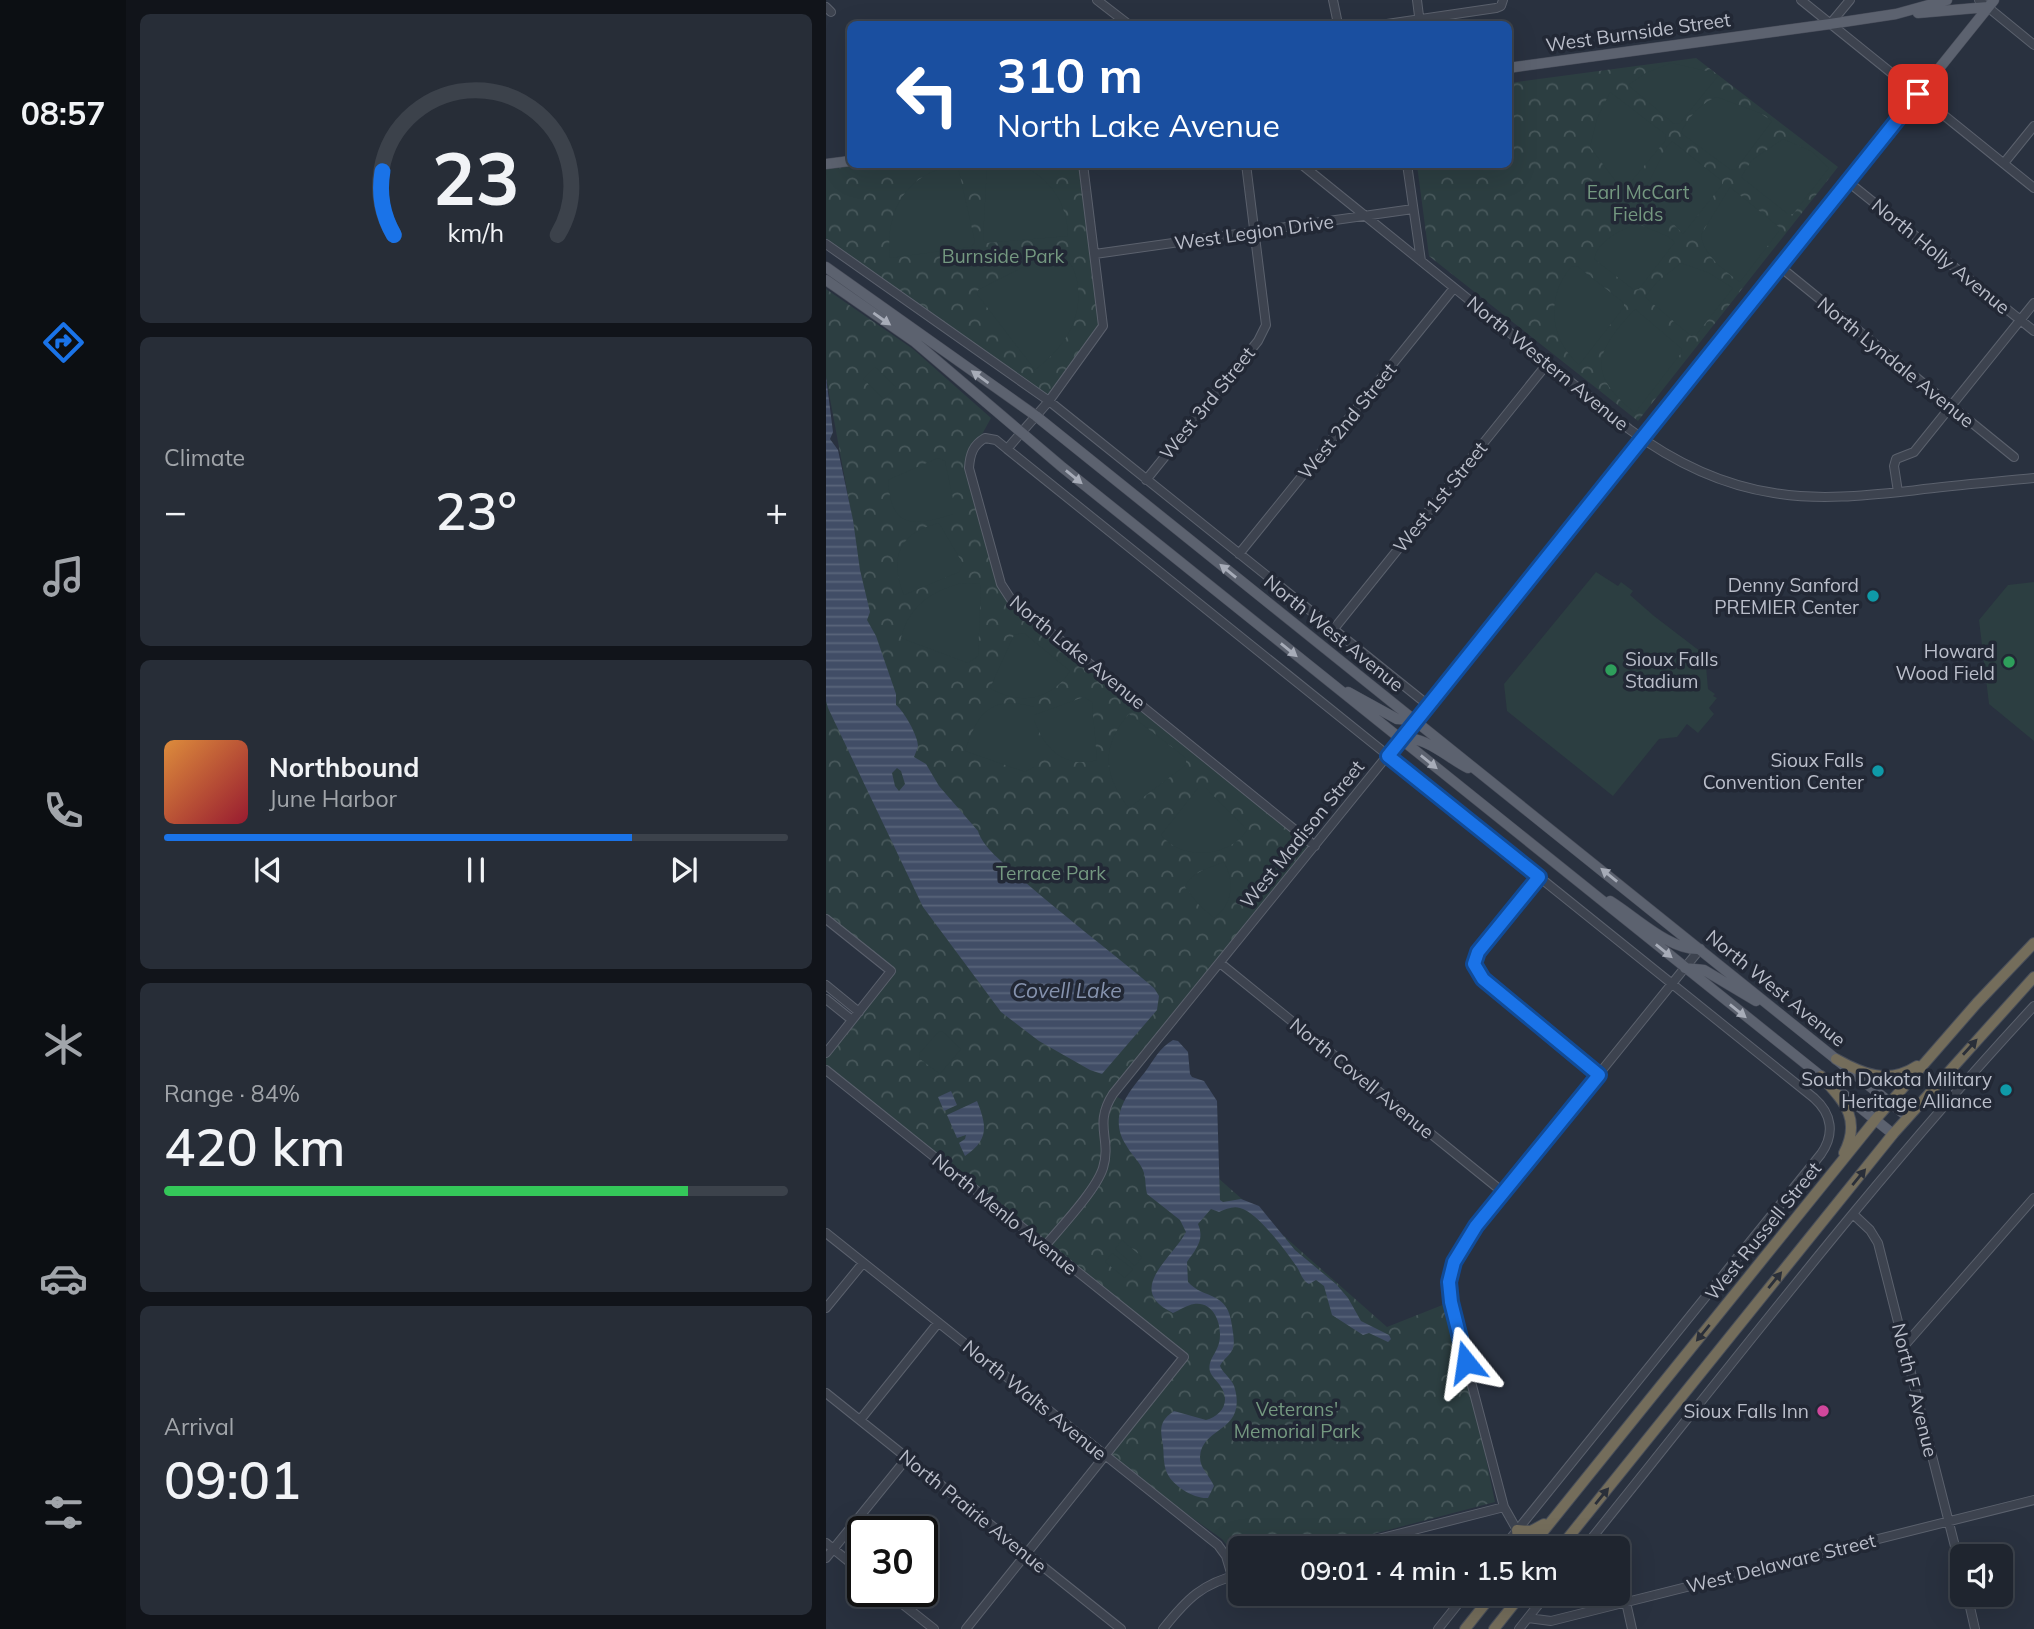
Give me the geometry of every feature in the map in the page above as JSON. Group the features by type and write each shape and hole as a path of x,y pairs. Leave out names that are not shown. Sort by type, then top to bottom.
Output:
{"highway":[{"name":"West Russell Street","path":"1539,1536 1890,1102 2034,943"},
{"name":"West Russell Street","path":"1569,1536 1908,1117 2034,977"},
{"path":"1836,1059 1867,1074 1887,1077 1907,1072 1933,1054"},
{"path":"1817,1191 1844,1153 1851,1134 1851,1120 1846,1106 1821,1076"},
{"path":"1518,1536 1517,1530 1536,1529 1570,1498"},
{"path":"1465,1629 1483,1606"},
{"path":"1494,1629 1512,1606"}],"main road":[{"name":"West Burnside Street","path":"1896,14 1947,0"},
{"name":"West Burnside Street","path":"1512,67 1896,14 1991,4"},
{"name":"West Madison Street","path":"1401,740 1991,4"},
{"path":"826,164 847,161"},
{"name":"North West Avenue","path":"826,267 1035,416 1908,1117"},
{"path":"826,280 921,347 1021,433 1337,689 1894,1134"},
{"path":"1337,689 1397,719 1416,720"},
{"path":"1401,740 1419,740 1453,761 1482,774"},
{"path":"1585,887 1673,944 1686,949 1700,949"},
{"path":"1685,968 1704,970 1764,1006 1770,1006"}],"street":[{"path":"1097,0 1124,21"},
{"path":"1333,0 1337,21"},
{"path":"1417,0 1420,21"},
{"path":"1801,0 2034,188"},
{"path":"1830,24 1850,0"},
{"path":"1979,0 1991,4 2034,45"},
{"path":"1424,21 1502,3"},
{"path":"2004,163 2034,126"},
{"path":"1084,168 1104,326 1049,401 1006,449 1672,984"},
{"path":"1246,168 1254,232"},
{"name":"North Western Avenue","path":"1306,168 1642,439 1672,458 1701,471 1770,493 1833,497 2034,478"},
{"path":"1408,168 1421,261"},
{"name":"North Holly Avenue","path":"1847,181 2034,331"},
{"name":"West Legion Drive","path":"1095,254 1413,209"},
{"name":"West 3rd Street","path":"1146,480 1258,341 1266,325 1254,232"},
{"name":"North West Avenue","path":"826,244 1049,401 1428,705"},
{"name":"North Lyndale Avenue","path":"1779,266 2014,457"},
{"name":"West 2nd Street","path":"1239,554 1454,288"},
{"path":"1898,492 1894,466 1896,459 1914,452 2034,303"},
{"name":"West 1st Street","path":"1333,630 1548,364"},
{"name":"North Lake Avenue","path":"1006,449 996,440 985,438 970,454 969,468 1008,597 1315,846"},
{"name":"West Madison Street","path":"1045,1246 1101,1174 1105,1157 1102,1125 1106,1104 1401,740"},
{"path":"1539,877 1478,952 1474,964 1483,979 1599,1075"},
{"path":"826,919 891,971 826,1053"},
{"path":"1517,1530 1504,1507 1451,1302 1451,1271 1461,1248 1700,949"},
{"name":"North Covell Avenue","path":"1220,963 1504,1193"},
{"name":"West Russell Street","path":"1512,1536 1821,1154 1829,1140 1830,1125 1825,1110 1814,1098 1672,984"},
{"path":"826,985 859,1012"},
{"path":"826,999 852,1020"},
{"path":"1593,1536 1853,1214 1987,1056 2034,1006"},
{"name":"North Menlo Avenue","path":"826,1070 1184,1357 1105,1456"},
{"path":"1904,1346 2034,1198"},
{"name":"North F Avenue","path":"1853,1214 1870,1230 1878,1243 1954,1544"},
{"name":"North Walts Avenue","path":"826,1233 1218,1545 1228,1560"},
{"path":"826,1308 863,1262"},
{"path":"860,1420 938,1322"},
{"path":"1725,1342 1740,1354"},
{"name":"North Prairie Avenue","path":"826,1393 1121,1629"},
{"path":"966,1629 1105,1456"},
{"path":"826,1558 830,1546 907,1458"},
{"name":"West Delaware Street","path":"1630,1600 2034,1500"},
{"path":"1390,1536 1504,1507"},
{"path":"830,1546 847,1560"},
{"path":"1163,1629 1195,1593 1228,1579"},
{"path":"1438,1629 1456,1606"},
{"path":"1519,1629 1538,1606"},
{"name":"West Delaware Street","path":"1528,1618 1550,1621 1607,1606"},
{"path":"1627,1606 1632,1629"},
{"path":"906,1607 934,1629"},
{"path":"1970,1607 1976,1629"},
{"path":"1528,1618 1533,1629"}],"green space":[{"name":"Earl McCart Fields","path":"1696,58 1838,167 1638,421 1429,256 1417,168 1512,168 1512,83"},
{"path":"1671,63 1718,76 1680,123 1674,124 1628,85 1646,73"},
{"path":"1610,92 1665,134 1666,140 1623,191 1590,147 1597,119"},
{"path":"1717,97 1760,113 1772,121 1736,169 1731,170 1681,133 1696,111"},
{"path":"1783,139 1811,151 1829,168 1793,214 1788,214 1741,177 1752,160"},
{"path":"1672,141 1722,181 1722,185 1683,234 1663,213 1647,186"},
{"name":"Burnside Park","path":"826,164 847,164 847,168 1083,168 1103,326 1049,401 826,244"},
{"path":"958,168 975,242 971,247 890,258 891,226 901,199 909,188 934,171"},
{"path":"987,168 1031,170 1049,185 1065,213 1068,236 986,243 983,240"},
{"path":"1730,187 1779,227 1779,231 1740,282 1710,256 1701,235"},
{"path":"1638,224 1675,242 1639,289 1634,290 1594,259 1605,241"},
{"path":"1057,250 1066,257 1076,277 1076,313 1061,345 1035,370 977,294 978,290"},
{"path":"1681,263 1709,273 1733,288 1696,335 1691,336 1645,297 1657,282"},
{"path":"1577,266 1624,303 1624,307 1579,365 1562,343 1554,318 1557,292 1571,267"},
{"name":"Terrace Park","path":"826,289 913,349 991,418 970,456 1008,597 1315,846 1114,1095 1142,1111 1387,1327 1450,1302 1466,1362 1495,1502 1366,1536 1228,1536 1228,1547 1222,1539 1105,1456 1183,1357 826,1070 826,1053 891,971 826,919 826,543 851,512 826,377"},
{"path":"1635,309 1681,348 1682,352 1635,413 1609,386 1603,374 1602,362 1611,338"},
{"path":"875,367 896,387 884,399 863,379"},
{"path":"938,458 945,461 953,499 953,514 927,521 907,521 894,509 888,480"},
{"path":"939,523 963,564 959,572 904,595 897,570 900,549 914,533"},
{"name":"Sioux Falls Stadium","path":"1596,572 1618,586 1621,582 1633,591 1630,595 1705,655 1708,689 1717,698 1709,708 1714,714 1698,733 1687,724 1677,737 1659,739 1613,796 1507,711 1504,684"},
{"name":"Howard Wood Field","path":"2034,582 2034,741 1989,704 1979,620 2008,585"},
{"path":"961,583 981,584 978,656 968,663 901,638 909,617 922,602"},
{"path":"1024,633 1070,671 1063,681 1045,694 1024,698 1001,694 990,688 1014,635"},
{"path":"1084,697 1092,702 1097,760 1075,761 1057,754 1043,739 1034,720 1034,767 1025,772 965,751 981,717 997,705 1007,703 1034,707 1034,715"},
{"path":"1129,714 1186,758 1186,765 1129,808 1114,785 1109,761 1113,738"},
{"path":"1198,788 1206,788 1247,830 1229,846 1217,851 1205,853 1181,849 1161,835"},
{"path":"1224,862 1230,877 1230,892 1225,906 1214,918 1198,904 1185,887 1192,877"},
{"path":"939,1031 961,1049 940,1074 920,1059 919,1054"},
{"path":"1122,1240 1142,1257 1135,1266 1115,1249"},
{"path":"1112,1253 1133,1269 1125,1278 1105,1262"}],"water":[{"name":"Covell Lake","path":"826,377 833,432 830,439 838,450 853,520 860,570 870,612 867,620 876,636 896,694 896,705 916,736 918,746 914,757 926,764 939,786 978,831 994,855 1154,988 1159,996 1157,1010 1102,1074 1039,1041 1001,1012 923,907 826,701","holes":["897,768 901,771 905,784 899,791 892,773"]},
{"path":"1173,1040 1178,1041 1188,1052 1192,1077 1204,1081 1217,1101 1220,1200 1223,1202 1241,1199 1259,1206 1295,1250 1336,1284 1348,1298 1361,1321 1389,1335 1391,1339 1388,1342 1369,1333 1363,1335 1332,1315 1324,1286 1316,1280 1309,1284 1305,1281 1271,1233 1247,1211 1237,1207 1219,1212 1211,1209 1198,1224 1200,1240 1187,1262 1188,1282 1194,1288 1221,1301 1230,1315 1234,1346 1220,1366 1234,1386 1237,1403 1229,1422 1208,1439 1203,1447 1200,1461 1214,1486 1208,1498 1190,1494 1170,1478 1165,1466 1161,1430 1163,1422 1174,1411 1206,1420 1223,1408 1224,1393 1209,1367 1219,1343 1220,1330 1216,1316 1207,1307 1194,1304 1173,1313 1159,1304 1152,1294 1156,1274 1186,1232 1180,1220 1147,1194 1143,1169 1126,1145 1119,1125 1119,1115 1126,1097 1160,1050"},
{"path":"951,1091 957,1105 944,1111 938,1097"},
{"path":"977,1101 983,1118 984,1132 978,1144 965,1156 959,1143 966,1135 957,1138 947,1115"}],"place":[{"name":"Denny Sanford PREMIER Center","path":"1873,596"},
{"name":"Howard Wood Field","path":"2009,662"},
{"name":"Sioux Falls Stadium","path":"1611,670"},
{"name":"Sioux Falls Convention Center","path":"1878,771"},
{"name":"South Dakota Military Heritage Alliance","path":"2006,1090"},
{"name":"Sioux Falls Inn","path":"1823,1411"}],"route":[{"path":"1466,1362 1449,1287 1454,1262 1476,1226 1599,1075 1483,979 1474,964 1478,952 1539,877 1388,756 1918,94"}],"park label":[{"name":"Veterans' Memorial Park","path":"1297,1420"}]}
